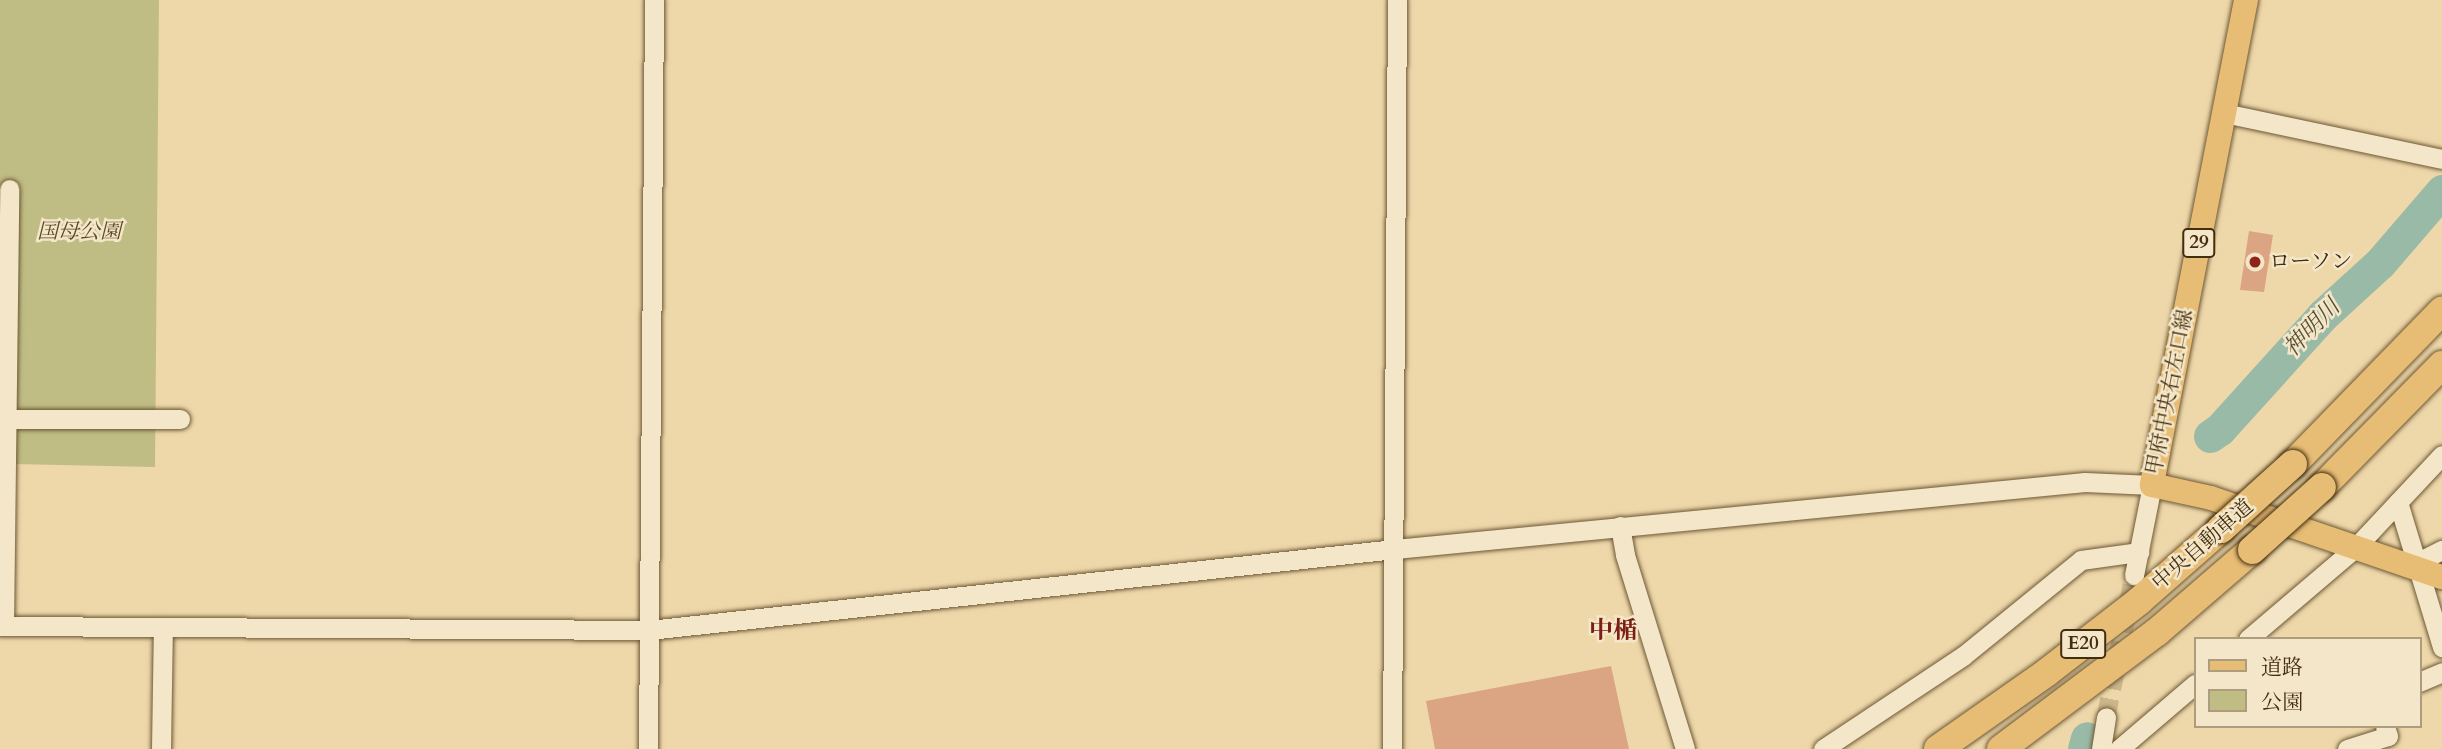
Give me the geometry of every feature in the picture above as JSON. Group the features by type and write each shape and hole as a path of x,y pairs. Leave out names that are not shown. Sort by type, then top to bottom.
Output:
{"highway":[{"name":"中央自動車道","path":"1938,749 2056,665 2139,601 2293,464 2442,311"},
{"name":"中央自動車道","path":"2001,749 2157,632 2252,550 2322,487 2442,365"}],"main road":[{"name":"甲府中央右左口線","path":"2246,0 2152,485 2211,498 2354,548 2427,570"}],"street":[{"path":"648,749 654,0"},
{"path":"1392,749 1397,0"},
{"path":"2224,113 2436,158"},
{"path":"9,189 3,418 2,626 649,630 1395,549 2085,482 2152,485 2134,575"},
{"path":"3,418 180,419"},
{"path":"2250,637 2354,548 2442,455"},
{"path":"2398,502 2427,570 2442,647"},
{"path":"1620,526 1625,555 1685,749"},
{"path":"2427,570 2442,550"},
{"path":"1824,749 1963,656 2081,560 2139,552"},
{"path":"161,749 163,627"},
{"path":"2421,681 2442,672"},
{"path":"2119,749 2194,685"},
{"path":"2101,749 2106,717"},
{"path":"2347,749 2388,736 2386,728"}],"green space":[{"name":"国母公園","path":"0,0 159,0 155,467 13,464 0,606"}],"building":[{"path":"2249,231 2273,235 2264,292 2240,290"},
{"path":"1611,666 1629,749 1435,749 1426,701"}],"waterway":[{"name":"神明川","path":"2210,436 2220,429 2323,315 2380,263 2442,191"},
{"name":"神明川","path":"2084,749 2087,738"}],"tunnel":[{"path":"2106,717 2134,575"}],"place":[{"name":"ローソン","path":"2255,262"}],"district":[{"name":"中楯","path":"1613,631"}]}
